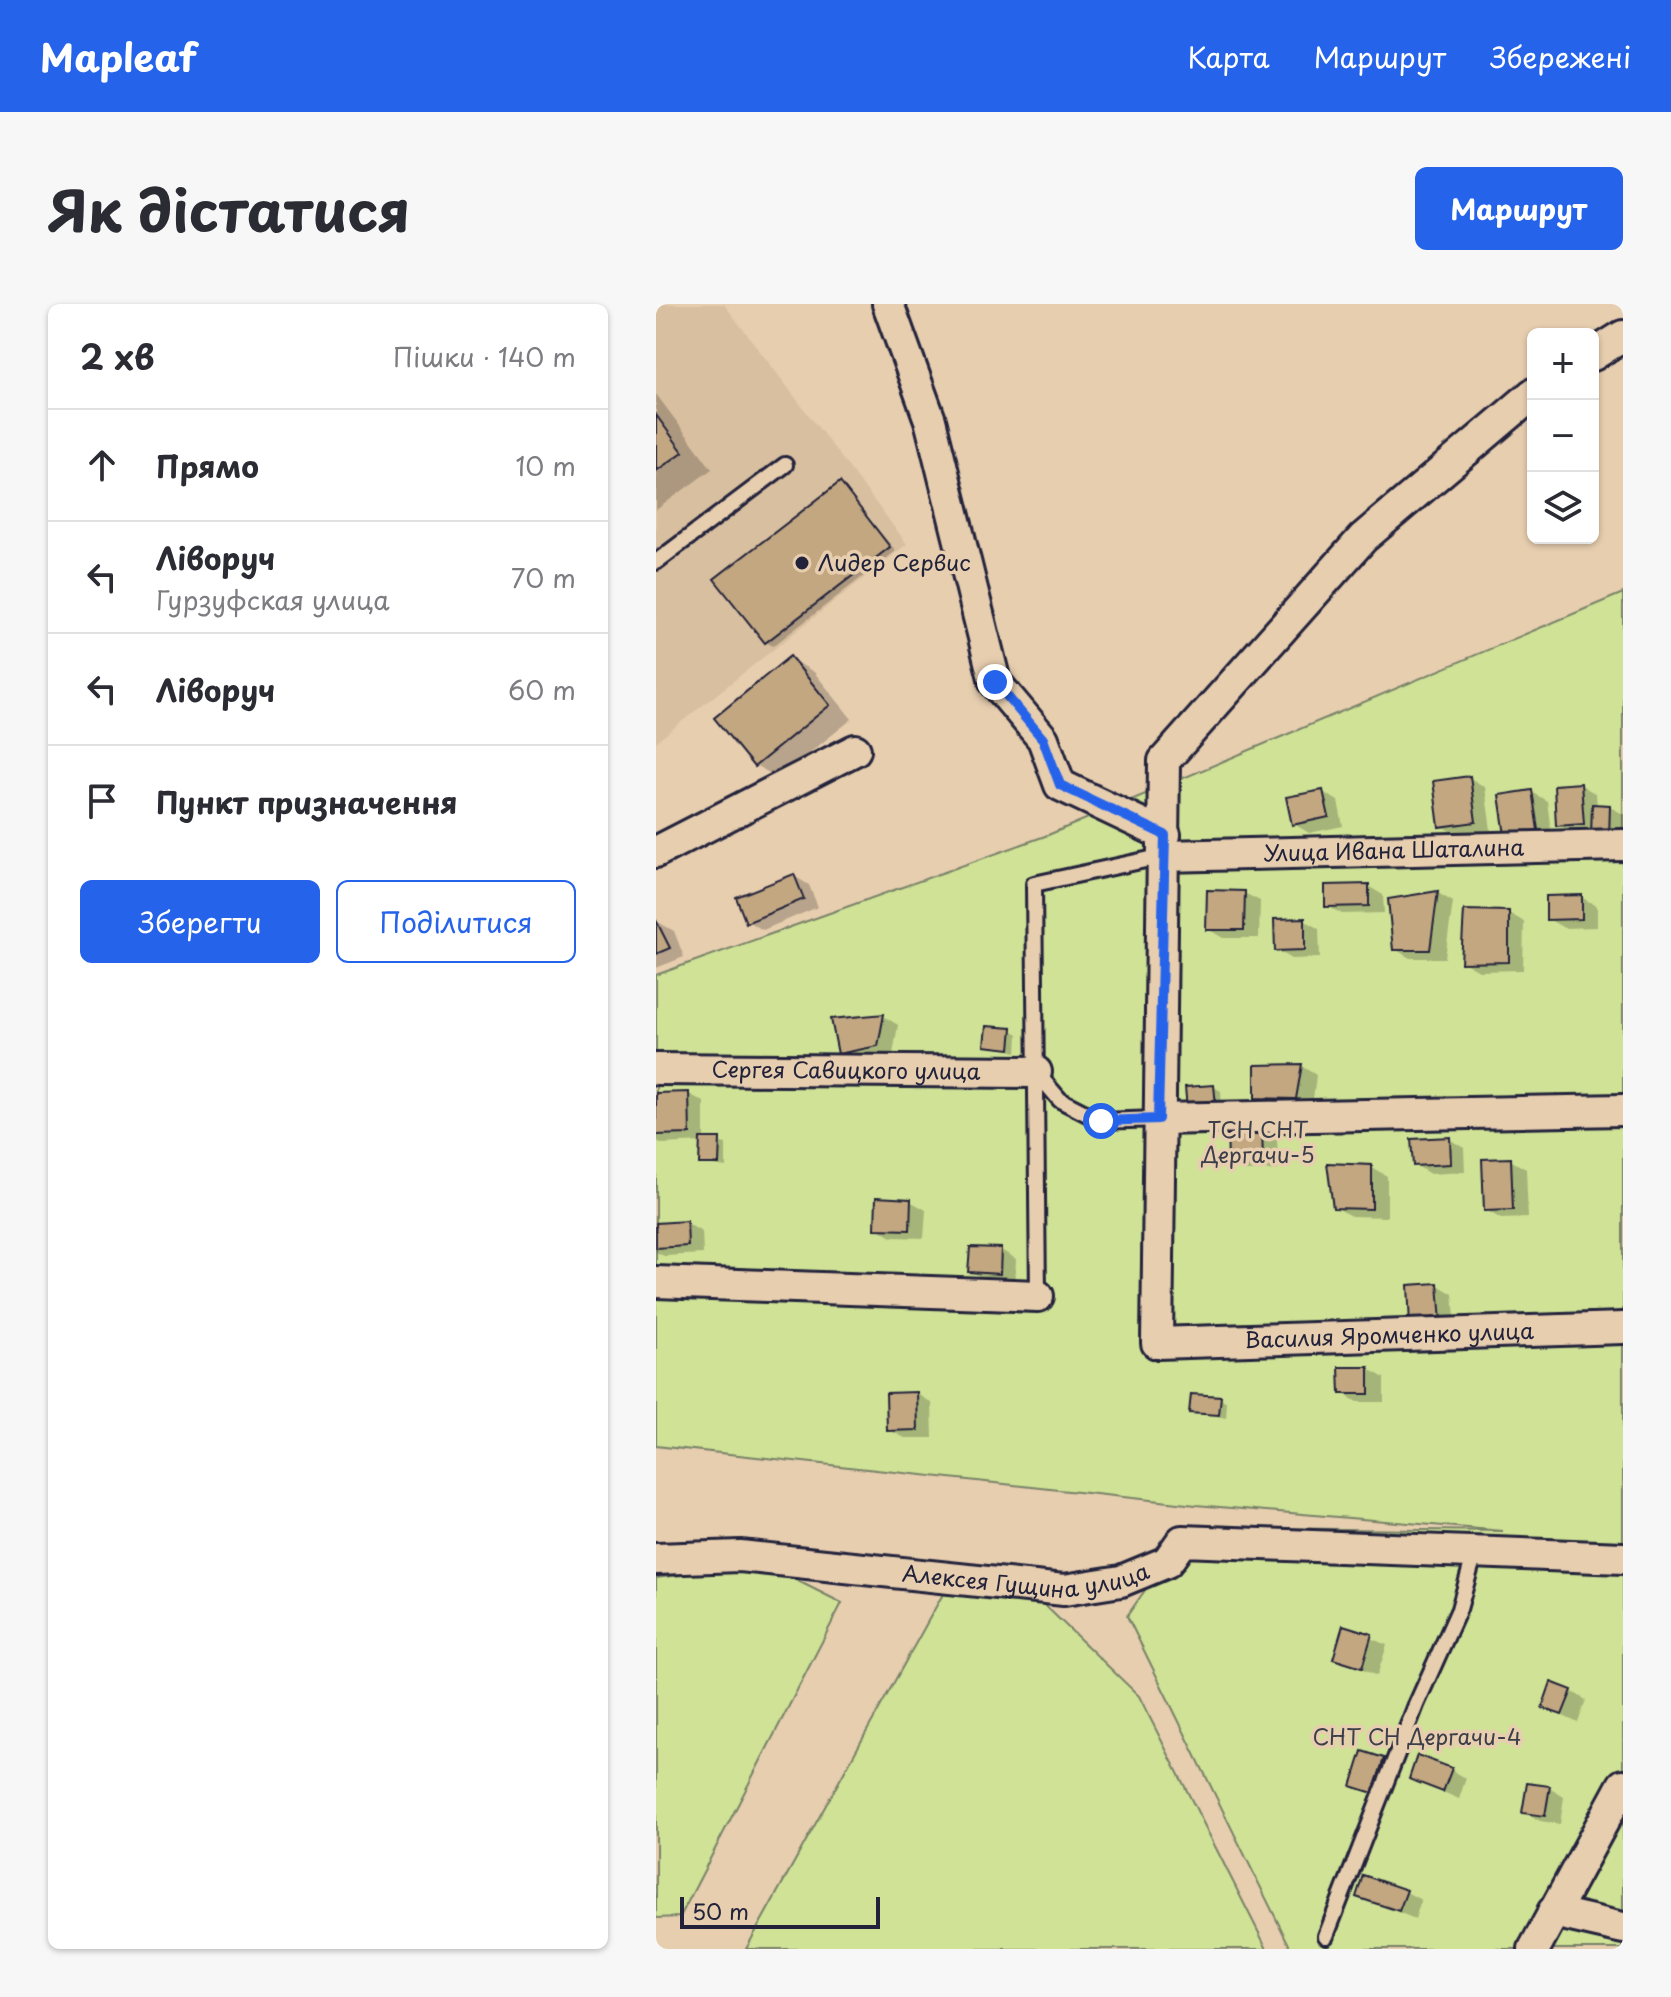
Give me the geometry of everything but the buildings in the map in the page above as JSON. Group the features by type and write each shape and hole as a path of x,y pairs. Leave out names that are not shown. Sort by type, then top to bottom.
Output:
{"street":[{"path":"888,304 930,420 995,682 1043,739 1060,785 1165,845"},
{"path":"1599,351 1623,336"},
{"path":"1527,399 1363,538 1164,761 1165,845 1158,1119 1623,1110"},
{"path":"656,852 855,750"},
{"name":"Улица Ивана Шаталина","path":"1165,845 1623,845"},
{"name":"Сергея Савицкого улица","path":"656,1069 1036,1072"},
{"name":"Василия Яромченко улица","path":"1158,1119 1157,1343 1623,1328"},
{"path":"656,1282 1038,1296"},
{"name":"Алексея Гущина улица","path":"656,1559 740,1556 1064,1590 1121,1581 1167,1562 1182,1541 1623,1558"},
{"path":"1534,1949 1623,1785"},
{"path":"1553,1912 1623,1928"}],"lane":[{"path":"656,562 785,465"},
{"path":"1038,1296 1034,884 1165,845"},
{"path":"1036,1072 1060,1100 1101,1121 1158,1119"},
{"path":"1326,1936 1416,1705 1459,1609 1475,1552"}],"shaded area":[{"path":"656,304 724,304 907,544 656,742"}],"green space":[{"name":"ТСН СНТ Дергачи-5","path":"1623,593 1623,1949 1291,1949 1127,1616 1189,1527 1503,1531 1196,1505 656,1446 656,975 1048,835"},
{"path":"764,1564 842,1603 680,1917 656,1918 656,1578"},
{"path":"1030,1591 1139,1696 1267,1949 746,1949 943,1594"}],"place":[{"name":"Лидер Сервис","path":"802,563"}],"route":[{"path":"995,682 1043,739 1060,785 1165,835 1158,1119 1101,1121"}],"park label":[{"name":"СНТ СН Дергачи-4","path":"1417,1737"}]}
